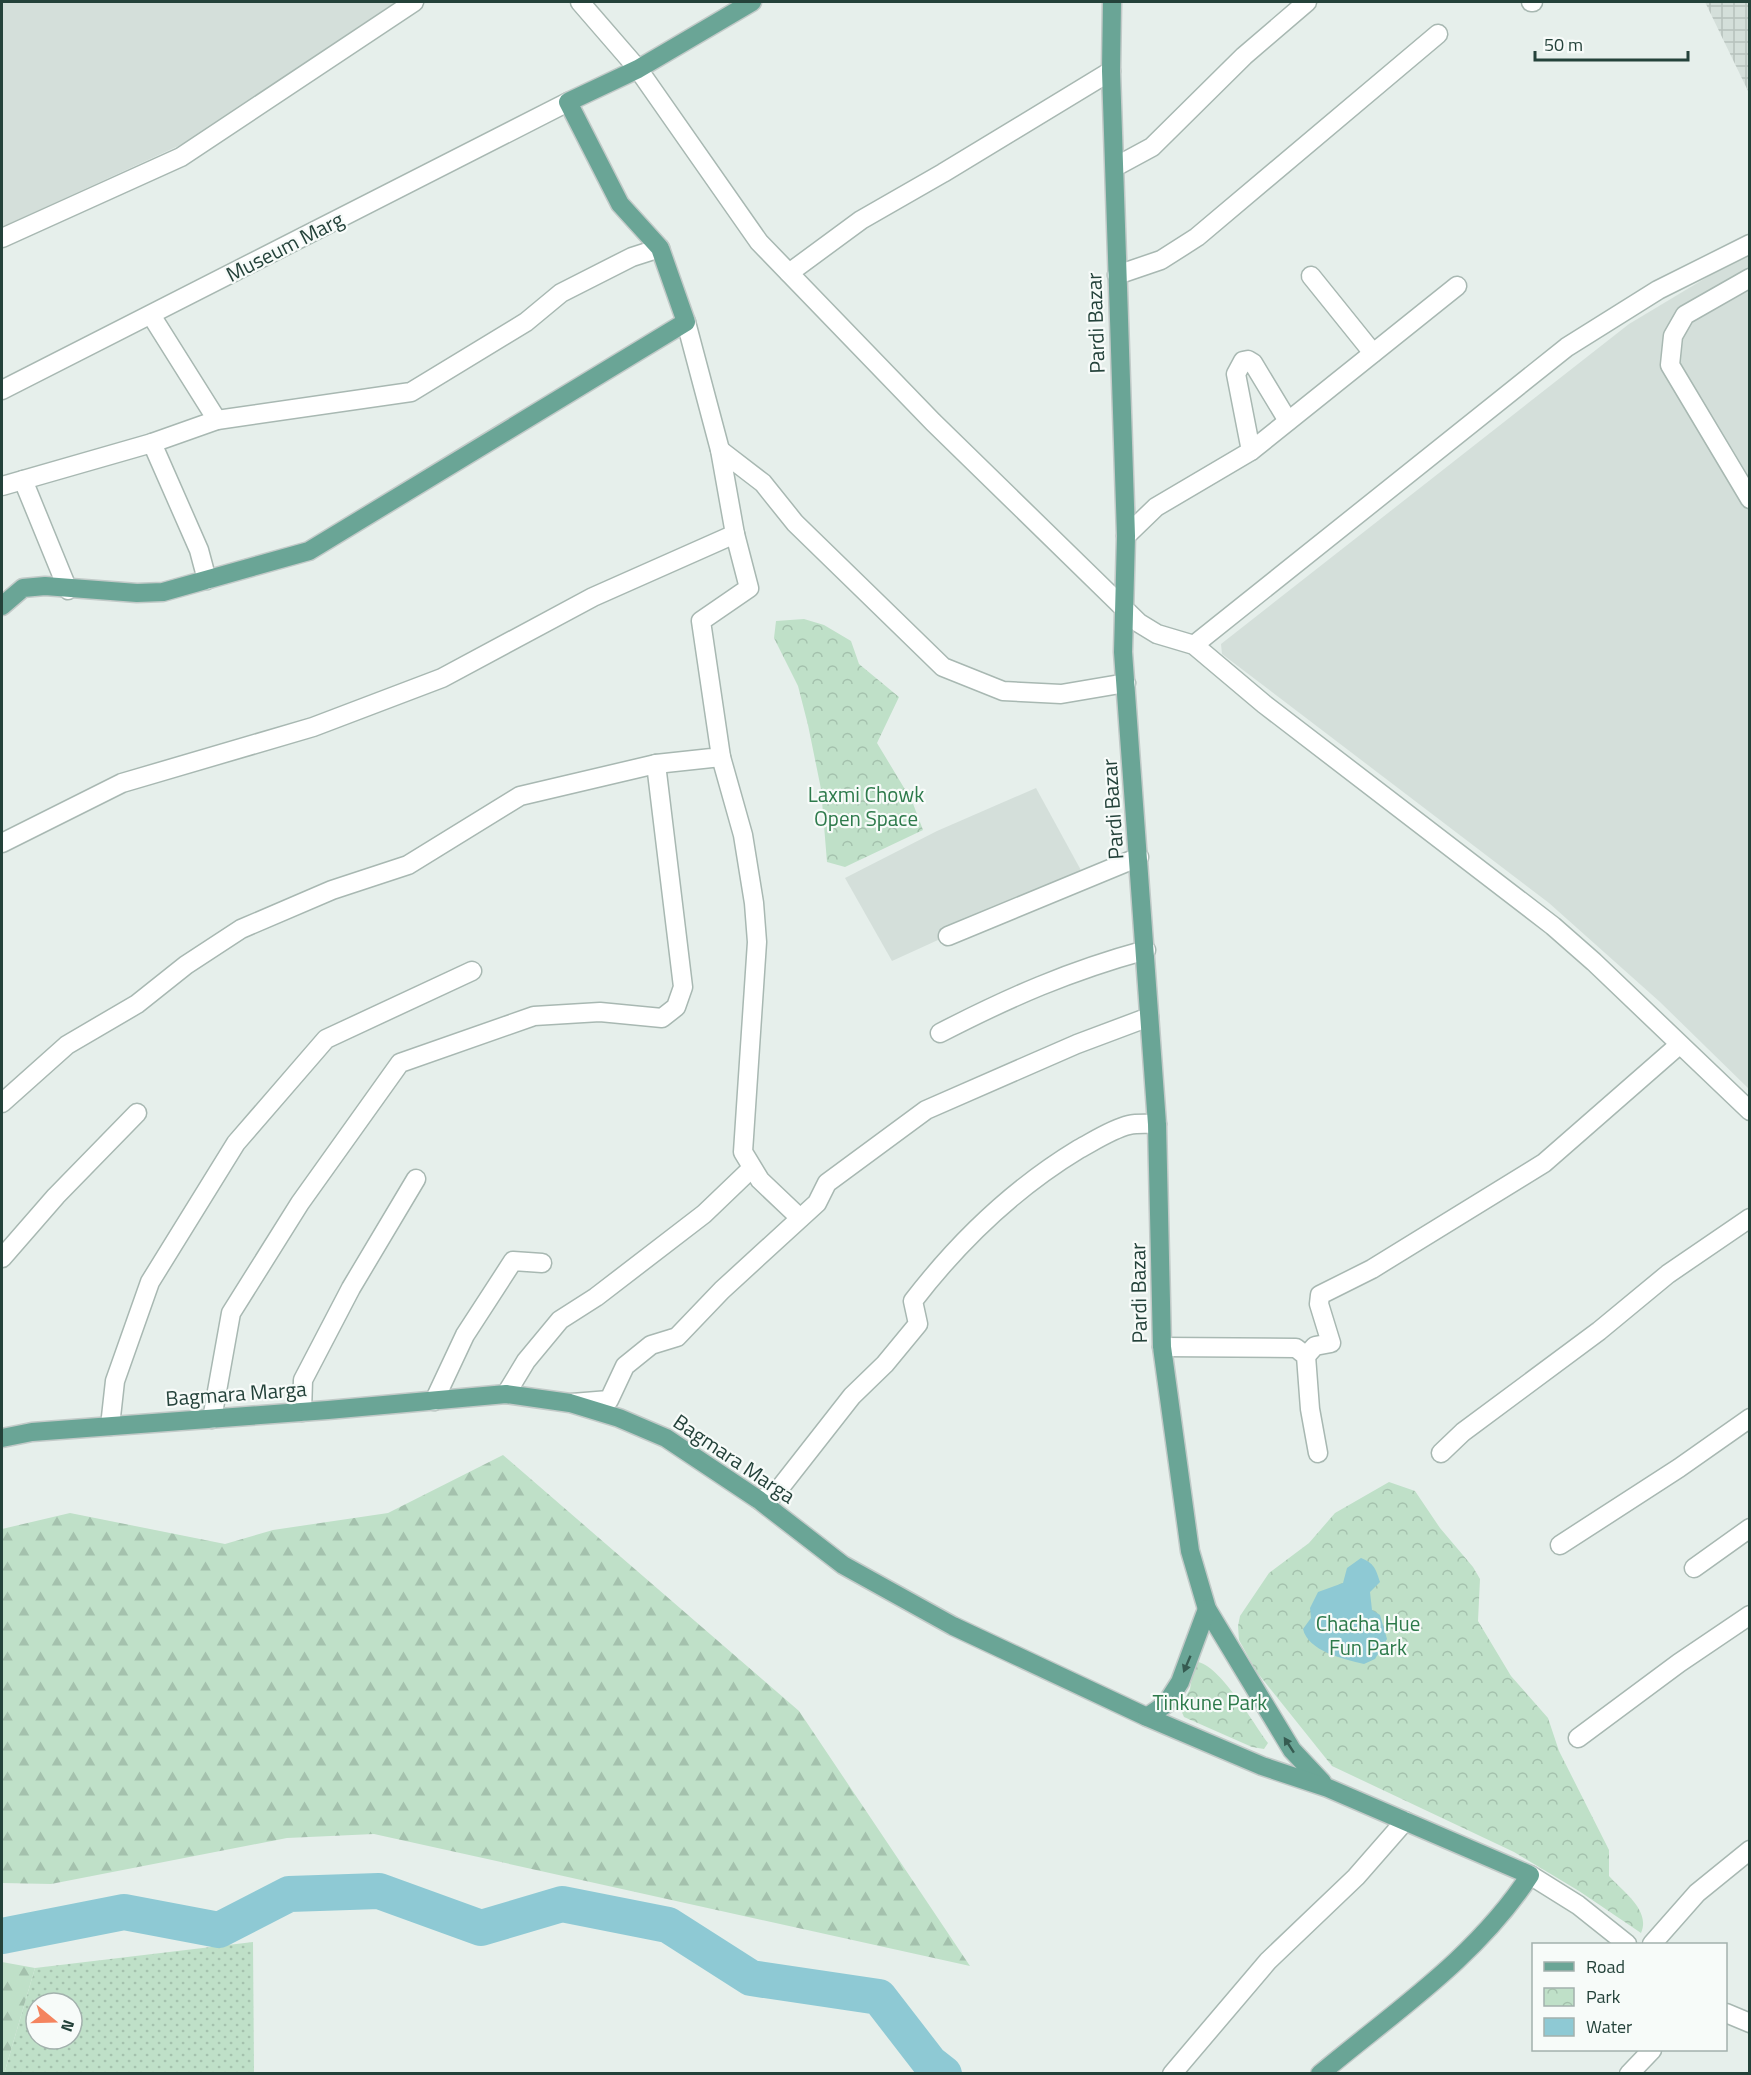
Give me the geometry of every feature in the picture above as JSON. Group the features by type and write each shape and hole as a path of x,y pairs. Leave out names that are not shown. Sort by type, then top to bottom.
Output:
{"main road":[{"path":"2,606 23,588 45,586 68,590 163,592 309,551 686,322 660,248 620,204 568,102 638,69 752,2"},
{"name":"Pardi Bazar","path":"1113,2 1111,71 1126,536 1124,609 1126,683 1157,1124 1162,1347 1190,1551 1207,1609 1292,1750 1309,1771 1328,1788"},
{"name":"Bagmara Marga","path":"2,1438 32,1432 506,1394 570,1403 619,1418 666,1438 759,1500 843,1565 953,1626 1147,1717 1262,1766 1328,1788 1530,1875"},
{"path":"1147,1717 1166,1704 1180,1682 1207,1609"},
{"path":"1320,2073 1458,1961 1490,1928 1530,1875"}],"street":[{"path":"2,238 181,157 414,2"},
{"path":"580,2 638,69 759,242 933,422 1124,609 1139,623 1157,634 1194,645 1264,704 1553,926 1594,962 1749,1111"},
{"path":"1114,167 1152,147 1244,56 1306,2"},
{"path":"1117,275 1161,260 1197,237 1438,34"},
{"path":"789,273 861,220 943,174 1111,71"},
{"name":"Museum Marg","path":"2,390 568,102"},
{"path":"1194,645 1568,347 1658,290 1749,244"},
{"path":"2,486 152,443 217,420 411,392 526,322 561,293 632,257 660,248"},
{"path":"1311,276 1373,353"},
{"path":"1749,278 1685,315 1673,336 1670,365 1749,499"},
{"path":"1126,536 1156,507 1251,451 1457,286"},
{"path":"151,315 217,420"},
{"path":"686,322 720,450 735,534 749,588 701,621 721,757 743,835 754,903 757,942 743,1152 760,1180 800,1218"},
{"path":"1251,451 1236,374 1243,361 1248,360 1253,363 1288,421"},
{"path":"152,443 199,550 207,580"},
{"path":"720,450 763,483 795,523 943,668 1003,691 1061,694 1126,683"},
{"path":"23,480 68,590"},
{"path":"2,843 122,783 313,727 442,678 593,597 735,534"},
{"path":"2,1103 67,1045 137,1004 186,966 241,929 332,890 408,865 520,796 656,764 721,757"},
{"path":"212,1419 231,1313 300,1203 400,1063 534,1016 600,1012 662,1018 676,1007 683,987 656,764"},
{"path":"948,936 1139,857"},
{"path":"940,1033 1016,994 1096,964 1146,950"},
{"path":"110,1426 115,1381 150,1282 236,1143 326,1039 472,971"},
{"path":"570,1403 609,1400 625,1366 651,1345 677,1337 722,1290 817,1203 827,1183 926,1110 1077,1044 1149,1017"},
{"path":"1318,1453 1310,1409 1306,1356 1315,1346 1331,1343 1319,1304 1320,1295 1372,1269 1544,1163 1678,1045"},
{"path":"2,1258 56,1196 137,1113"},
{"path":"759,1500 776,1493 852,1396 885,1364 912,1332 918,1324 913,1301 942,1264 1003,1202 1049,1167 1097,1139 1129,1125 1157,1124"},
{"path":"506,1394 526,1362 560,1320 597,1297 704,1214 752,1168"},
{"path":"302,1412 303,1380 351,1288 416,1179"},
{"path":"1441,1453 1463,1432 1599,1331 1668,1274 1749,1218"},
{"path":"434,1401 465,1335 513,1261 542,1263"},
{"path":"1162,1347 1296,1348 1306,1356"},
{"path":"1560,1545 1679,1468 1749,1418"},
{"path":"1694,1568 1749,1528"},
{"path":"1578,1738 1679,1663 1749,1615"},
{"path":"1172,2073 1268,1961 1356,1877 1405,1821"},
{"path":"1653,1943 1697,1893 1749,1850"},
{"path":"1530,1875 1578,1905 1625,1943"},
{"path":"1727,2014 1749,2023"},
{"path":"1629,2073 1650,2051"}],"shaded area":[{"path":"2,2 396,2 187,142 2,227"},
{"path":"1705,2 1749,2 1749,93"},
{"path":"1749,252 1749,1089 1660,1002 1549,903 1222,654 1221,644 1629,324"},
{"path":"1036,788 1083,874 892,961 845,878 937,831"}],"green space":[{"name":"Laxmi Chowk Open Space","path":"804,619 824,625 851,641 859,664 899,697 877,743 912,801 923,830 845,867 827,862 821,789 808,725 798,686 774,638 776,621"},
{"path":"503,1455 799,1711 970,1966 374,1834 287,1838 51,1884 2,1883 2,1529 70,1513 225,1544 273,1530 388,1513"},
{"name":"Chacha Hue Fun Park","path":"1389,1482 1415,1491 1440,1528 1473,1567 1480,1579 1478,1621 1511,1676 1548,1718 1559,1751 1609,1850 1609,1876 1639,1909 1643,1925 1641,1933 1579,1891 1514,1852 1332,1766 1256,1671 1239,1640 1238,1626 1240,1616 1269,1573 1309,1543 1335,1513"},
{"name":"Tinkune Park","path":"1197,1662 1206,1665 1236,1696 1268,1743 1264,1749 1252,1747 1184,1717 1180,1708 1190,1689 1194,1666"},
{"path":"253,1942 254,2073 4,2074 24,2006 24,2051 84,2051 84,1991 28,1991 35,1968"},
{"path":"2,1962 35,1968 28,1991 24,1991 24,2006 4,2074 2,2073"}],"water":[{"path":"1361,1558 1372,1564 1379,1577 1380,1582 1370,1592 1372,1610 1380,1615 1387,1639 1375,1659 1364,1664 1337,1657 1319,1648 1306,1637 1303,1629 1311,1618 1310,1608 1318,1592 1343,1583 1347,1568"}],"waterway":[{"path":"2,1936 124,1912 219,1930 289,1894 379,1891 481,1928 562,1904 668,1925 751,1978 879,1997 930,2063 944,2074"}]}
